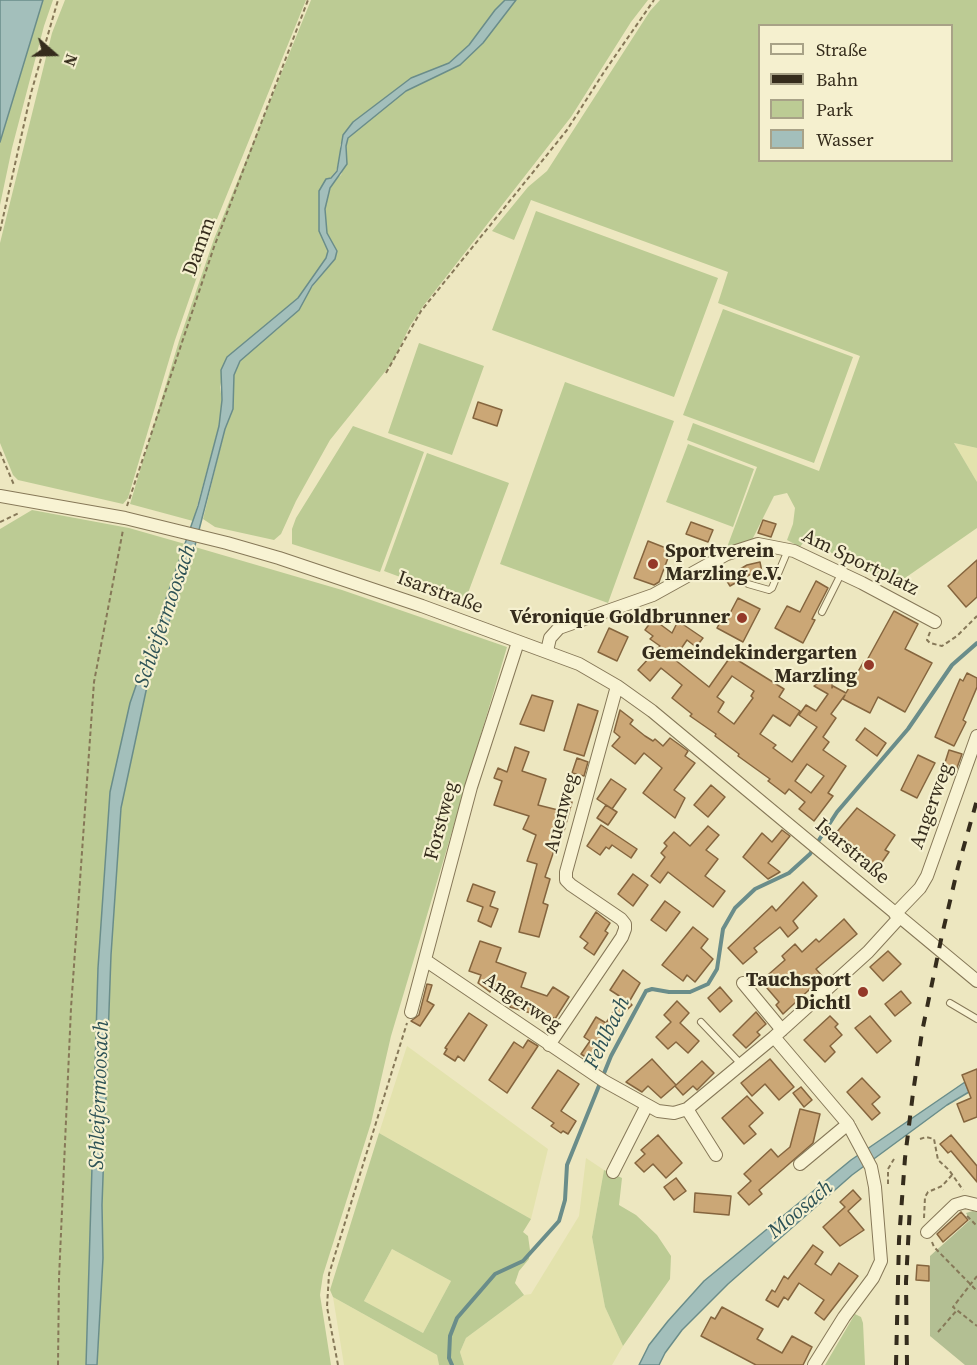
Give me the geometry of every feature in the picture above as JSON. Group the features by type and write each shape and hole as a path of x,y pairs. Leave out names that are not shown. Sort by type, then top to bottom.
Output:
{"street":[{"name":"Isarstraße","path":"0,496 125,518 227,543 339,577 579,664 617,686 689,741 977,981"},
{"name":"Am Sportplatz","path":"547,651 550,638 559,628 652,596 727,554 758,544 788,550 842,573 935,622"},
{"name":"Forstweg","path":"411,1012 471,787 518,642"},
{"name":"Auenweg","path":"549,1045 622,937 625,929 625,924 621,919 566,880 566,872 617,686"},
{"name":"Angerweg","path":"425,960 549,1045 647,1106 674,1113 687,1109 778,1034 879,942 927,876 977,736"},
{"path":"743,983 778,1034 848,1124 871,1167 875,1187 881,1261 873,1278 844,1317 814,1365"},
{"path":"613,1172 647,1106"},
{"path":"687,1109 716,1155"},
{"path":"800,1164 848,1124"},
{"path":"927,1232 955,1205 965,1202 977,1205"}],"lane":[{"path":"748,584 769,590 772,588 788,550"},
{"path":"822,612 842,573"},
{"path":"950,1003 977,1019"},
{"path":"701,1022 741,1064"}],"path":[{"path":"0,231 31,93 58,0"},
{"name":"Damm","path":"127,507 214,247 308,0"},
{"path":"386,373 421,310 567,130 654,0"},
{"path":"0,452 16,490 31,501 26,509 0,522"},
{"path":"58,1365 70,1008 94,682 124,524"},
{"path":"935,622 927,640 942,646 957,636 977,616"},
{"path":"338,1365 327,1307 329,1274 411,1012"},
{"path":"920,1139 926,1137 934,1139 938,1160 963,1190"},
{"path":"885,1162 894,1159"},
{"path":"952,1175 942,1186 928,1192 925,1197 924,1225 934,1247 977,1292"},
{"path":"968,1220 977,1226"},
{"path":"977,1276 952,1307 977,1326"},
{"path":"938,1332 957,1310"}],"green space":[{"path":"43,0 53,0 12,148 0,205 0,142"},
{"path":"65,0 306,0 217,219 175,340 128,498 123,504 18,480 13,475 0,443 0,243 52,33"},
{"path":"311,0 505,0 469,45 449,63 411,78 353,122 340,145 340,159 336,171 319,191 329,251 326,258 298,298 227,357 220,387 222,400 219,426 193,521 130,504 179,341 214,239"},
{"path":"516,0 648,0 631,22 571,117 424,305 410,326 392,363 330,440 296,501 281,534 274,540 215,527 203,519 225,429 233,409 234,375 240,361 255,346 278,329 335,259 337,251 327,233 325,209 330,188 334,180 341,175 347,155 348,138 406,91 483,43"},
{"path":"660,0 977,0 977,448 954,443 977,482 977,528 905,578 900,586 805,540 800,547 787,540 793,524 795,508 787,493 774,496 752,540 726,550 757,467 687,440 693,423 819,471 860,356 718,303 728,272 531,200 514,240 492,231 528,187 547,171 650,11"},
{"path":"536,211 718,278 674,397 492,330"},
{"path":"723,309 853,357 814,463 683,415"},
{"path":"419,343 484,366 452,455 388,433"},
{"path":"565,382 674,421 608,603 500,564"},
{"path":"353,426 424,452 380,572 292,544 292,529 296,518"},
{"path":"954,443 977,448 977,482"},
{"path":"688,444 754,469 733,527 666,502"},
{"path":"427,453 509,483 465,601 384,571"},
{"path":"32,510 129,528 185,544 130,703 110,792 98,968 86,1365 0,1365 0,529"},
{"path":"195,547 342,590 507,647 391,1036 371,1123 323,1275 320,1295 331,1365 97,1365 103,1258 102,1205 111,955 121,808 149,677"},
{"path":"407,1046 548,1149 531,1219 379,1133"},
{"path":"379,1133 531,1219 523,1232 528,1236 529,1259 519,1271 515,1283 524,1295 466,1338 460,1352 464,1365 439,1365 437,1355 333,1297 330,1290","holes":["392,1249 451,1281 423,1333 364,1301"]},
{"path":"586,1158 604,1170 592,1237 605,1307 623,1346 612,1365 464,1365 460,1352 466,1338 524,1295 531,1294 579,1216"},
{"path":"604,1170 622,1178 619,1205 636,1215 657,1235 671,1256 670,1279 623,1346 605,1307 592,1237"},
{"path":"977,1212 977,1365 965,1365 930,1336 930,1256 970,1220 966,1213"},
{"path":"392,1249 451,1281 423,1333 364,1301"},
{"path":"333,1297 437,1355 439,1365 344,1365"},
{"path":"855,1314 861,1317 863,1323 865,1365 825,1365"}],"water":[{"path":"0,0 43,0 0,142"},
{"name":"Schleifermoosach","path":"505,0 516,0 483,43 460,65 406,91 348,138 347,164 330,188 325,209 327,233 337,251 335,259 312,286 299,310 240,361 234,375 233,409 225,429 191,561 149,677 121,808 111,955 102,1205 103,1258 97,1365 86,1365 98,968 110,792 130,703 198,506 219,426 222,400 221,370 227,357 298,298 326,258 328,251 319,231 319,191 326,179 331,178 337,171 343,135 353,122 411,78 449,63 469,45"},
{"name":"Moosach","path":"965,1082 969,1092 947,1105 852,1175 728,1284 682,1330 659,1365 639,1365 649,1345 704,1281 851,1160"}],"building":[{"path":"478,402 502,410 497,426 473,418"},
{"path":"763,520 776,524 771,537 758,533"},
{"path":"691,522 713,530 708,542 686,534"},
{"name":"Sportverein Marzling e.V.","path":"648,541 671,550 659,582 654,585 634,578"},
{"path":"977,560 977,597 966,607 948,586"},
{"path":"760,562 762,572 751,574 730,586 725,578 747,565"},
{"path":"816,581 828,588 803,643 775,628 787,606 800,612"},
{"path":"738,598 760,609 743,642 717,628 723,617 727,619"},
{"path":"894,611 918,624 905,649 932,663 905,712 878,697 870,713 843,699 845,695 831,714 836,718 823,737 829,742 823,750 846,766 828,793 833,796 814,821 799,809 805,802 789,789 785,794 768,781 770,779 738,756 739,754 690,716 692,714 672,698 682,685 661,668 650,681 638,670 660,646 650,639 653,636 645,630 653,619 672,633 678,621 703,638 696,647 687,640 674,659 709,687 731,656 784,689 779,697 800,711 790,726 773,715 760,734 776,745 773,748 792,762 817,727 799,715 806,705 816,711 828,694 814,686 827,677 832,680 832,688 833,686 846,693 864,661 866,662","holes":["732,676 754,691 751,696 753,698 734,724 718,712 724,702 717,697","807,764 824,776 811,793 795,781"]},
{"path":"609,628 628,637 617,661 598,652"},
{"path":"967,673 977,678 977,687 963,720 966,722 954,746 935,737 960,679 963,681"},
{"path":"532,695 553,701 544,731 520,724"},
{"path":"578,704 598,711 584,756 564,750"},
{"path":"620,710 633,720 630,724 645,736 653,741 655,739 663,746 670,738 688,751 685,756 695,763 674,790 685,798 675,818 643,793 662,768 644,753 635,764 612,746 620,737 614,732"},
{"path":"865,728 886,743 877,756 856,740"},
{"path":"515,747 529,752 522,771 546,779 538,805 558,810 563,798 572,802 564,831 561,830 545,877 550,879 543,903 548,905 539,937 519,932 537,864 527,861 536,835 523,829 529,816 494,805 502,781 494,778 498,768 507,772"},
{"path":"949,750 962,754 954,776 942,772"},
{"path":"918,755 935,763 917,798 901,790"},
{"path":"577,758 588,762 584,776 572,773"},
{"path":"611,779 626,789 612,809 597,799"},
{"path":"711,785 725,797 708,817 694,805"},
{"path":"606,805 617,812 608,825 597,818"},
{"path":"857,808 895,835 885,850 889,852 878,868 856,853 858,851 836,833"},
{"path":"601,825 637,849 631,858 612,845 609,849 606,847 600,855 587,846"},
{"path":"708,826 719,835 706,850 718,859 705,876 725,891 713,907 668,872 660,883 651,876 665,857 661,853 667,846 664,843 674,832 690,846"},
{"path":"782,830 790,836 768,863 780,872 768,879 743,857 762,833 772,842"},
{"path":"633,874 648,885 633,906 618,894"},
{"path":"803,882 817,896 793,921 798,928 788,937 780,927 754,948 757,952 743,964 728,948 772,906 776,911"},
{"path":"473,884 495,892 490,906 498,909 491,927 478,921 483,907 467,901"},
{"path":"665,901 680,912 666,931 651,920"},
{"path":"596,912 610,923 605,931 608,933 594,955 584,948 588,943 580,937"},
{"path":"844,919 857,934 816,969 823,977 783,1014 776,1005 779,1002 761,981 785,960 782,956 795,944 802,952 816,939 819,942"},
{"path":"693,927 708,939 701,948 713,959 695,982 687,975 683,981 662,965"},
{"path":"480,941 501,948 496,962 526,973 521,987 547,996 553,987 569,997 555,1019 537,1008 534,1014 510,1007 515,994 492,986 490,992 478,983 481,975 469,971"},
{"path":"888,951 901,964 883,981 870,967"},
{"path":"623,970 640,983 629,1002 632,1005 610,1026 613,1028 595,1063 581,1054 590,1041 584,1037 596,1017 606,1023 622,998 624,999 610,990"},
{"path":"427,984 432,985 427,1001 434,1005 420,1026 411,1021 419,1015"},
{"path":"720,987 732,1001 720,1012 708,998"},
{"path":"901,991 911,1003 895,1016 885,1004"},
{"path":"677,1001 689,1013 680,1023 699,1041 688,1053 676,1042 668,1049 656,1037 671,1022 664,1015"},
{"path":"756,1012 766,1024 757,1032 760,1035 746,1048 733,1035"},
{"path":"469,1013 487,1025 464,1061 458,1056 455,1061 444,1054 447,1049 445,1048"},
{"path":"830,1016 838,1024 835,1027 842,1035 830,1046 835,1052 825,1062 804,1040"},
{"path":"870,1016 891,1041 877,1053 855,1028"},
{"path":"528,1040 538,1046 507,1093 489,1080 514,1042 523,1048"},
{"path":"652,1059 676,1085 661,1098 648,1086 642,1092 626,1082"},
{"path":"770,1059 794,1087 779,1100 765,1084 752,1096 741,1083"},
{"path":"702,1061 714,1073 697,1090 693,1086 683,1095 675,1086"},
{"path":"977,1069 977,1117 964,1122 957,1104 971,1098 962,1075"},
{"path":"558,1070 579,1084 561,1111 576,1121 568,1134 563,1131 561,1133 551,1126 554,1123 532,1108"},
{"path":"862,1078 880,1097 872,1104 880,1113 872,1120 847,1092"},
{"path":"801,1087 812,1100 804,1107 793,1093"},
{"path":"747,1096 763,1113 749,1126 756,1134 744,1144 722,1118"},
{"path":"800,1109 820,1114 813,1143 759,1190 762,1194 749,1205 738,1193 751,1181 744,1174 771,1149 778,1157 790,1147"},
{"path":"658,1135 682,1163 666,1178 653,1164 644,1172 635,1163 645,1154 641,1150"},
{"path":"951,1135 977,1166 977,1182 951,1151 948,1153 940,1144"},
{"path":"676,1178 686,1191 674,1200 664,1187"},
{"path":"853,1190 861,1199 848,1211 864,1230 840,1246 823,1227 845,1207 840,1202"},
{"path":"695,1193 731,1196 729,1215 694,1212"},
{"path":"961,1212 968,1220 943,1242 937,1234"},
{"path":"813,1245 823,1252 815,1264 831,1275 839,1263 858,1276 824,1320 815,1313 824,1300 799,1283 788,1300 784,1297 778,1307 766,1300 772,1290 775,1292 784,1276 788,1279"},
{"path":"917,1265 929,1266 929,1281 916,1280"},
{"path":"722,1307 763,1329 757,1339 782,1353 792,1336 812,1347 803,1365 756,1365 701,1336 711,1317 715,1319"}],"waterway":[{"name":"Fehlbach","path":"452,1365 449,1358 450,1336 457,1318 495,1274 523,1261 559,1221 565,1200 567,1165 611,1056 646,991 652,989 690,992 708,984 717,969 723,929 735,908 755,889 789,873 810,854 837,812 908,729 952,665 977,643"}],"railway":[{"path":"896,1365 899,1240 905,1158 913,1093 922,1032 942,935 977,800"},
{"path":"907,1365 906,1282 910,1206"}],"place":[{"name":"Sportverein Marzling e.V.","path":"653,564"},
{"name":"Véronique Goldbrunner","path":"742,618"},
{"name":"Gemeindekindergarten Marzling","path":"869,665"},
{"name":"Tauchsport Dichtl","path":"863,992"}]}
